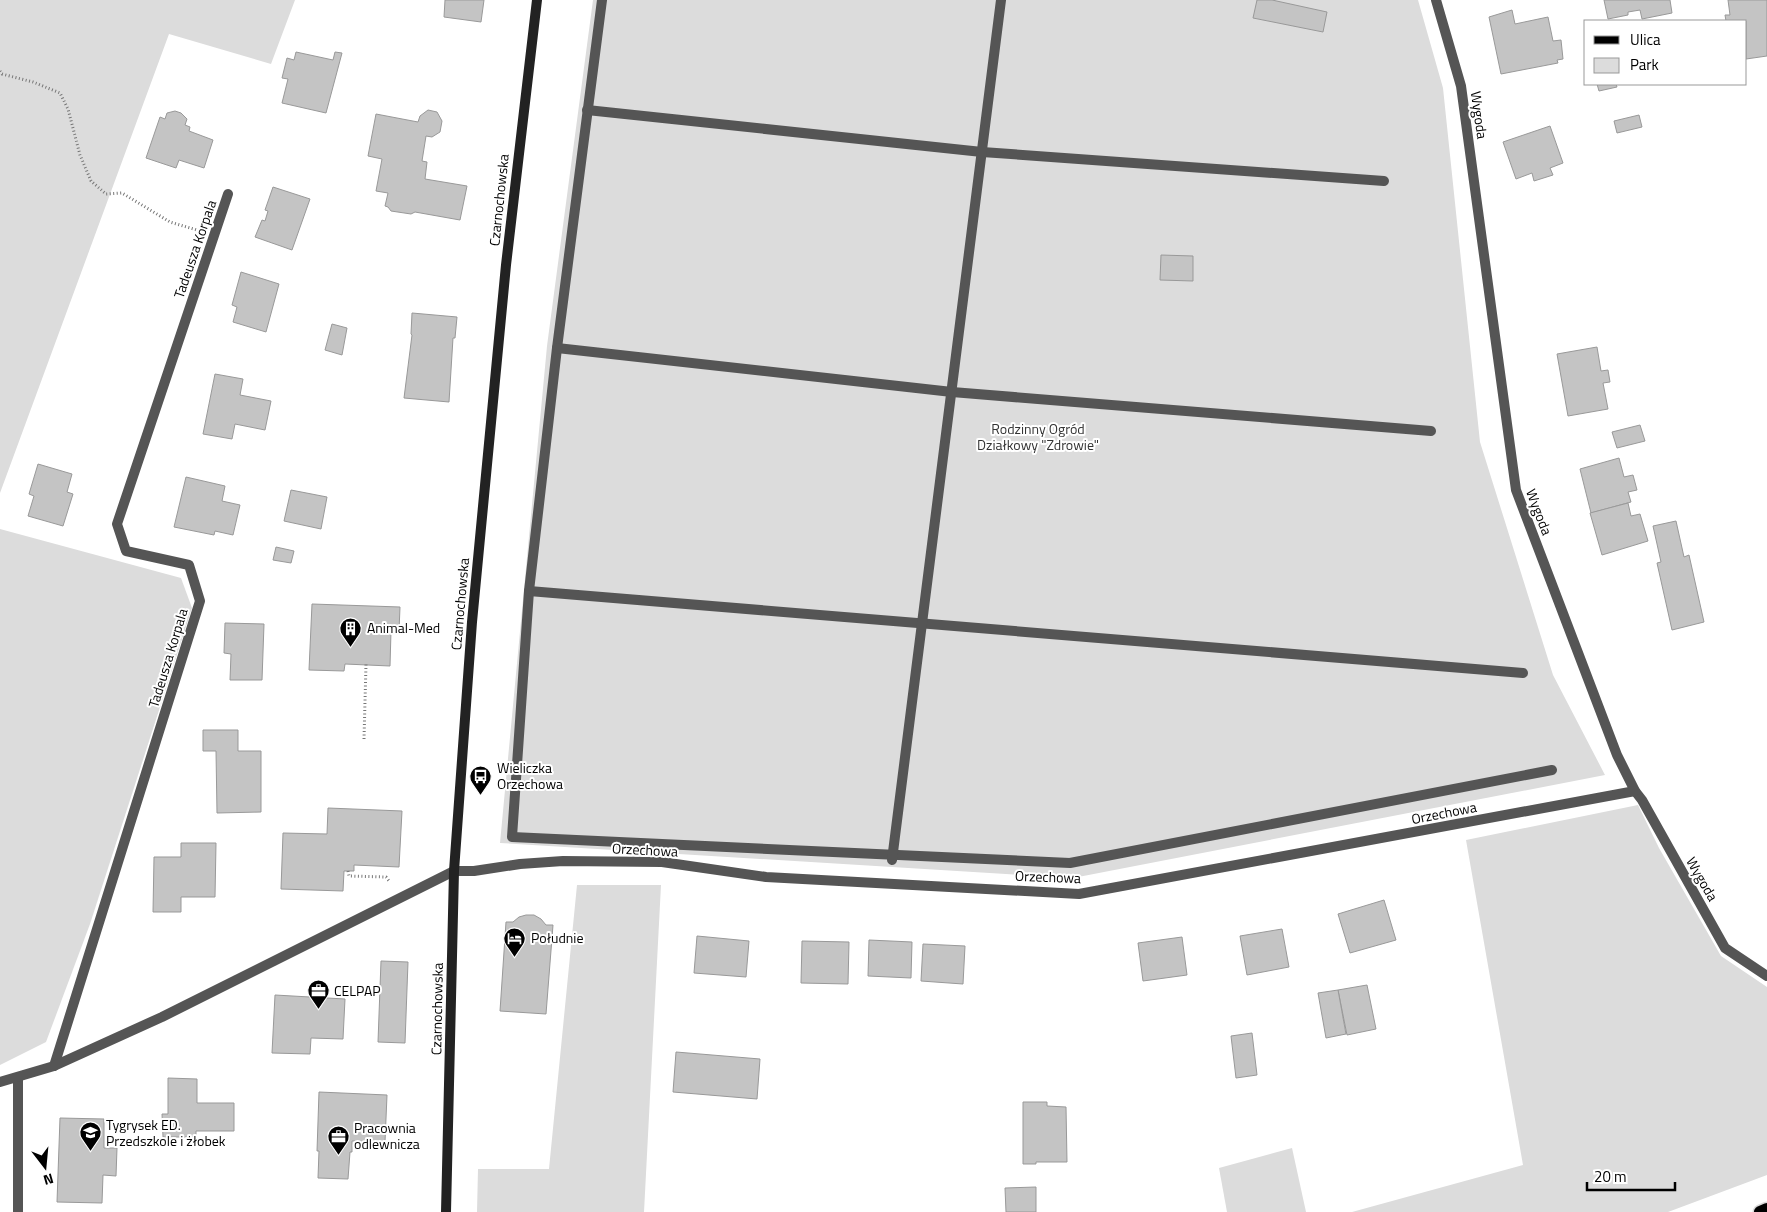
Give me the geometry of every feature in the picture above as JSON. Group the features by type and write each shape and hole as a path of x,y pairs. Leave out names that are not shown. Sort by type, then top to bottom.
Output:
{"main road":[{"path":"1760,1212 1767,1209"}],"street":[{"name":"Czarnochowska","path":"446,1212 454,871 472,622 505,275 520,132 537,0"},
{"path":"602,0 557,348 529,590 512,837 892,858 1070,863 1552,770"},
{"path":"892,858 1001,0"},
{"name":"Wygoda","path":"1436,0 1461,86 1516,490 1617,754 1635,791 1642,800 1726,948 1767,976"},
{"path":"587,110 982,152 1384,181"},
{"name":"Tadeusza Korpala","path":"54,1066 200,601 189,565 126,551 117,524 228,194"},
{"path":"557,348 952,392 1431,431"},
{"path":"529,590 1523,673"},
{"name":"Orzechowa","path":"454,871 474,871 520,864 564,861 662,862 766,877 1079,894 1635,791"},
{"path":"0,1082 54,1066 162,1017 454,871"},
{"path":"18,1078 18,1212"}],"path":[{"path":"0,71 2,74 33,82 60,93 68,109 80,155 91,181 106,194 122,192 170,222 214,236"},
{"path":"364,739 366,664"},
{"path":"348,871 349,876 386,877 393,885"}],"green space":[{"path":"0,0 295,0 271,64 169,34 0,493"},
{"name":"Rodzinny Ogród Działkowy \"Zdrowie\"","path":"593,0 1418,0 1443,88 1480,442 1553,675 1605,775 1073,878 500,843 547,346"},
{"path":"0,529 181,578 192,608 90,924 46,1042 0,1065"},
{"path":"1638,805 1659,848 1721,956 1767,987 1767,1175 1668,1212 1352,1212 1523,1165 1466,840"},
{"path":"577,885 661,885 644,1212 477,1212 478,1169 549,1169"},
{"path":"1292,1148 1306,1212 1227,1212 1219,1168"}],"building":[{"path":"445,0 484,0 481,22 444,17"},
{"path":"1257,0 1272,0 1327,12 1323,32 1253,18"},
{"path":"1604,0 1670,0 1672,13 1642,19 1640,10 1628,12 1628,15 1608,19"},
{"path":"1728,0 1767,0 1767,56 1747,59 1747,20 1726,20 1725,15 1730,15"},
{"path":"1512,10 1515,24 1548,17 1553,41 1561,40 1563,59 1557,60 1558,63 1501,74 1489,17"},
{"path":"296,52 333,60 335,52 342,53 326,113 282,103 288,79 282,78 287,58 294,60"},
{"path":"1597,85 1616,85 1617,87 1599,91"},
{"path":"428,110 437,112 442,121 440,132 432,137 426,136 422,161 427,162 425,179 467,186 460,220 415,212 411,214 391,211 385,206 388,193 376,191 382,159 368,156 376,114 418,122 420,116"},
{"path":"175,111 181,113 187,119 185,125 190,127 189,131 213,140 204,168 179,160 176,168 146,158 160,117 165,119 167,113"},
{"path":"1639,115 1642,127 1617,133 1614,121"},
{"path":"1550,126 1563,163 1550,168 1553,175 1534,181 1532,173 1516,179 1503,142"},
{"path":"273,187 310,199 292,250 255,237 262,220 265,221 268,211 265,210"},
{"path":"1161,255 1193,256 1193,281 1160,280"},
{"path":"241,272 279,284 266,332 233,322 237,307 232,305"},
{"path":"412,313 457,317 455,338 453,338 449,402 404,398 412,335"},
{"path":"332,324 347,328 342,355 325,350"},
{"path":"1597,347 1601,371 1608,370 1610,382 1603,383 1608,409 1568,416 1557,354"},
{"path":"215,374 243,379 240,395 271,401 265,430 235,424 232,439 203,434"},
{"path":"1640,425 1645,441 1617,448 1612,432"},
{"path":"1619,458 1624,477 1633,475 1637,490 1628,492 1631,502 1591,513 1580,469"},
{"path":"38,464 72,474 67,492 73,494 63,526 28,516 34,496 29,494"},
{"path":"186,477 225,486 222,501 240,505 233,535 215,531 214,535 174,527"},
{"path":"291,490 327,497 321,529 284,521"},
{"path":"1628,503 1631,516 1640,514 1648,541 1602,555 1590,513"},
{"path":"1676,521 1684,557 1689,555 1704,622 1672,630 1657,563 1661,562 1653,526"},
{"path":"276,547 294,551 291,563 273,560"},
{"name":"Animal-Med","path":"312,604 400,607 399,631 391,631 390,666 345,664 344,671 309,670"},
{"path":"225,623 264,624 262,680 230,680 231,654 224,653"},
{"path":"203,730 238,730 238,751 261,751 261,812 217,813 216,751 203,751"},
{"path":"328,808 402,811 399,867 354,865 354,871 344,871 343,891 281,889 283,833 327,834"},
{"path":"181,843 216,843 215,897 181,897 181,912 153,912 154,857 181,857"},
{"path":"1384,900 1396,940 1350,953 1338,914"},
{"path":"534,915 546,925 553,925 546,1014 500,1011 506,922 513,922 519,917"},
{"path":"1282,929 1289,967 1247,975 1240,936"},
{"path":"697,936 749,941 746,977 694,973"},
{"path":"1182,937 1187,975 1143,981 1138,943"},
{"path":"869,940 912,942 911,978 868,976"},
{"path":"802,941 849,942 848,984 801,983"},
{"path":"923,944 965,946 963,984 921,981"},
{"path":"381,961 408,962 405,1043 378,1042"},
{"path":"1367,985 1376,1029 1347,1035 1338,990"},
{"path":"1338,990 1346,1034 1326,1038 1318,993"},
{"path":"275,995 345,999 343,1039 311,1038 310,1054 272,1053"},
{"path":"1252,1033 1257,1075 1236,1078 1231,1036"},
{"path":"676,1052 760,1059 757,1099 673,1092"},
{"path":"168,1078 197,1079 197,1103 234,1103 234,1131 196,1131 196,1137 163,1137 162,1114 168,1114"},
{"path":"319,1092 387,1095 385,1142 352,1141 348,1179 318,1178"},
{"path":"1023,1102 1047,1102 1047,1106 1066,1107 1067,1162 1023,1164"},
{"path":"60,1118 104,1119 104,1148 117,1148 116,1176 103,1175 102,1203 57,1202"},
{"path":"1036,1187 1036,1212 1006,1212 1005,1188"}],"place":[{"name":"Animal-Med","path":"351,647"},
{"name":"Wieliczka Orzechowa","path":"481,795"},
{"name":"Południe","path":"515,957"},
{"name":"CELPAP","path":"318,1010"},
{"name":"Tygrysek ED. Przedszkole i żłobek","path":"90,1152"},
{"name":"Pracownia odlewnicza","path":"338,1155"}]}
